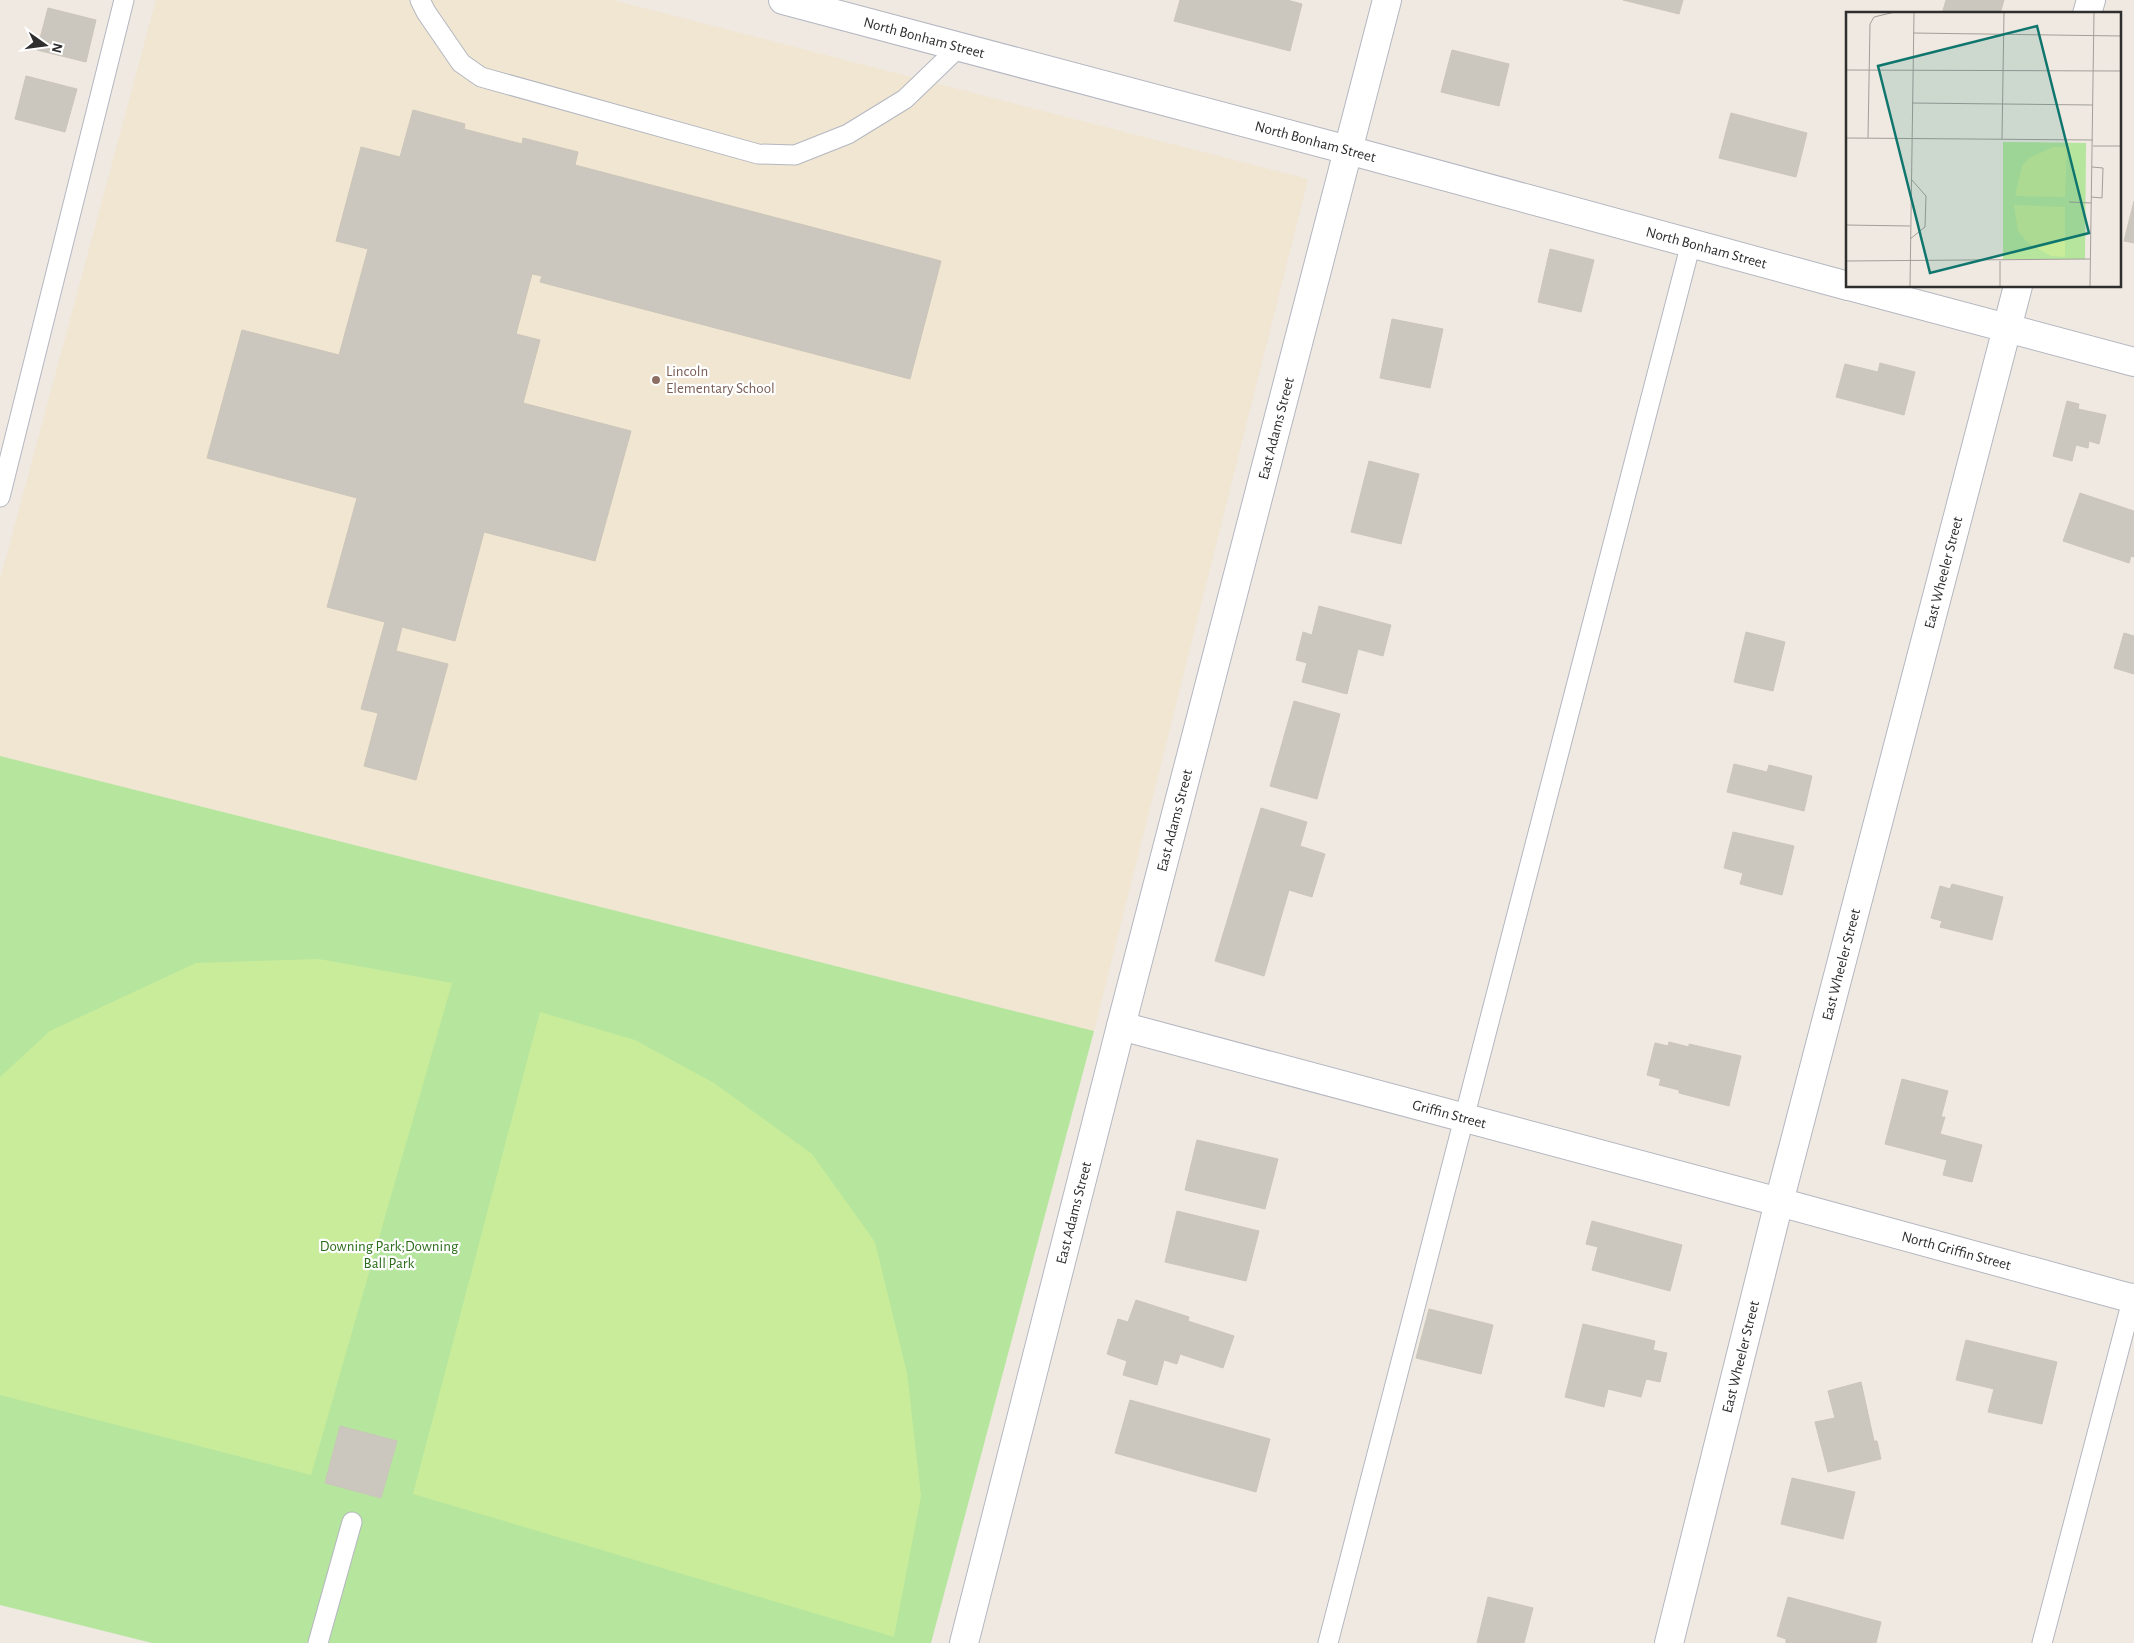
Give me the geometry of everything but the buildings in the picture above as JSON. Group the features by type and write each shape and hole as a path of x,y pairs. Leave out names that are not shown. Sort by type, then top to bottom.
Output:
{"street":[{"name":"North Bonham Street","path":"783,0 1348,150 1846,285"},
{"name":"East Adams Street","path":"964,1643 1121,1026 1387,0"},
{"name":"North Bonham Street","path":"1856,288 2134,362"},
{"name":"East Wheeler Street","path":"1669,1643 1779,1202 2017,288"},
{"name":"Griffin Street","path":"1121,1026 1779,1202"},
{"name":"North Griffin Street","path":"1779,1202 2134,1297"}],"lane":[{"path":"0,496 124,0"},
{"path":"420,0 426,12 462,64 481,77 758,154 795,155 848,134 906,99 959,47"},
{"path":"1328,1643 1691,243"},
{"path":"2042,1643 2134,1297"},
{"path":"318,1643 352,1522"}],"shaded area":[{"name":"Lincoln Elementary School","path":"156,0 612,0 1308,179 1094,1031 0,756 0,580"}],"green space":[{"name":"Downing Park;Downing Ball Park","path":"0,756 1094,1031 931,1643 152,1643 0,1605"},
{"path":"319,959 452,983 311,1475 0,1395 0,1077 50,1031 196,963"},
{"path":"540,1012 635,1040 714,1083 812,1154 875,1242 907,1373 921,1496 894,1637 413,1494"}],"place":[{"name":"Lincoln Elementary School","path":"656,380"}]}
